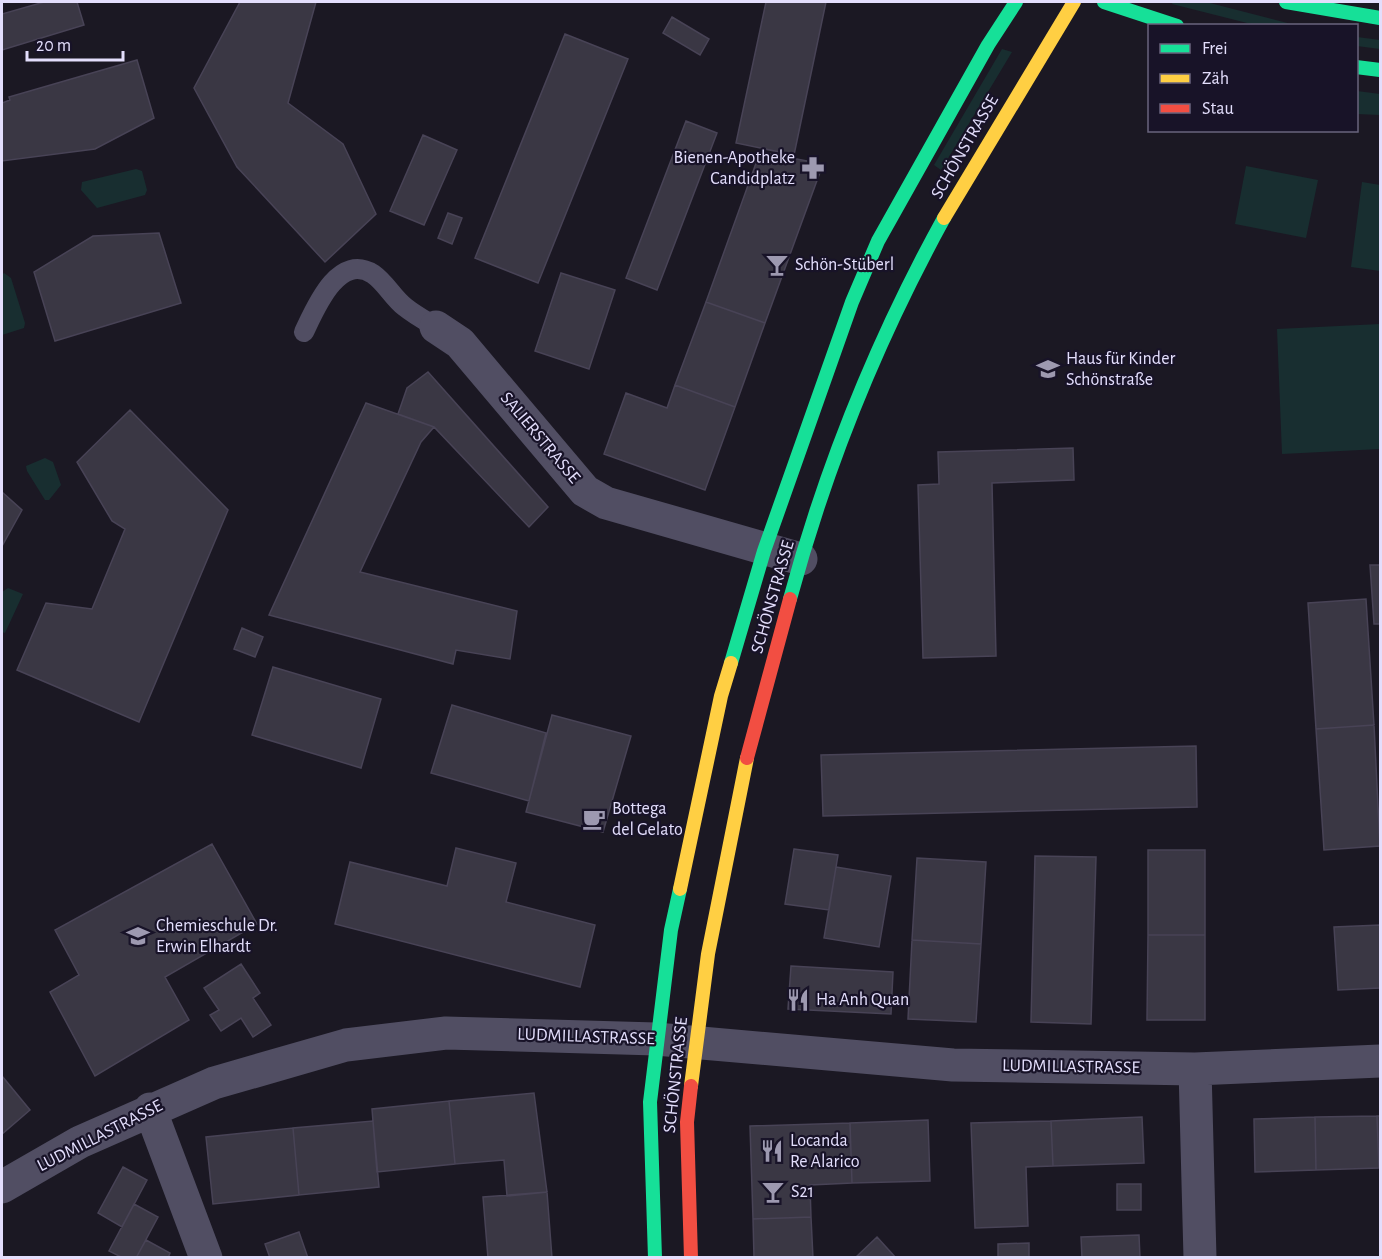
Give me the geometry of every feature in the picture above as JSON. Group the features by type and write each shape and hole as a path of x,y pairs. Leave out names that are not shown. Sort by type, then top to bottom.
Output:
{"street":[{"name":"SCHÖNSTRASSE","path":"656,1257 650,1102 656,1039 671,930 716,718 764,551 852,302 878,241 955,102 1016,2"},
{"name":"SCHÖNSTRASSE","path":"691,1257 687,1122 695,1043 708,954 746,763 801,560 865,377 917,268 970,172 1074,2"},
{"path":"1104,2 1171,24"},
{"path":"1286,2 1380,18"},
{"path":"1358,67 1380,70"},
{"name":"SALIERSTRASSE","path":"436,327 460,343 585,491 606,503 801,560"},
{"name":"LUDMILLASTRASSE","path":"2,1187 80,1142 150,1109 214,1083 346,1045 446,1033 656,1039 953,1065 1195,1069 1380,1061"},
{"path":"1195,1069 1200,1257"},
{"path":"150,1109 206,1257"}],"lane":[{"path":"304,332 328,286 345,273 362,270 378,279 404,306 436,327"}],"green space":[{"path":"1173,2 1206,2 1291,24 1251,24 1172,4"},
{"path":"1358,37 1380,40 1380,49 1358,46"},
{"path":"1002,49 1012,52 941,170 934,165"},
{"path":"1358,91 1380,94 1380,115 1358,114"},
{"path":"1246,166 1318,180 1306,238 1235,224"},
{"path":"136,169 142,171 147,190 145,195 97,208 81,190 82,182"},
{"path":"1362,182 1380,185 1380,271 1351,267"},
{"path":"4,273 11,278 25,323 24,328 2,335 2,275"},
{"path":"1380,324 1380,449 1282,454 1277,329"},
{"path":"45,458 53,462 61,485 49,500 45,500 26,466"},
{"path":"8,588 23,594 5,633 2,632 2,592"}],"building":[{"path":"44,2 77,2 84,25 2,50 2,14"},
{"path":"240,2 316,2 288,103 343,144 376,214 325,262 237,167 194,88"},
{"path":"766,2 826,2 794,155 736,143"},
{"path":"672,17 709,39 700,55 663,33"},
{"path":"565,34 628,59 538,283 475,258"},
{"path":"137,60 154,118 95,149 2,161 2,103 10,100 9,97"},
{"path":"686,121 717,133 657,290 626,278"},
{"path":"423,135 457,150 424,225 390,211"},
{"path":"760,152 823,164 765,323 706,302"},
{"path":"448,213 462,218 452,244 438,238"},
{"path":"159,233 181,303 55,341 34,272 93,236"},
{"path":"561,273 615,290 589,369 535,351"},
{"path":"706,302 765,323 735,407 675,385"},
{"path":"428,372 548,507 529,527 434,427 398,414 407,388"},
{"path":"675,385 735,407 705,490 604,454 626,393 667,408"},
{"path":"366,403 434,427 421,442 360,572 517,611 510,659 456,650 453,664 269,615"},
{"path":"130,410 228,510 139,722 17,670 46,603 92,609 125,529 112,521 77,462"},
{"path":"1073,448 1074,480 992,483 996,656 923,658 918,485 939,484 938,452"},
{"path":"2,492 22,510 2,546"},
{"path":"1370,565 1380,565 1380,624 1374,624"},
{"path":"1366,599 1374,725 1316,729 1308,603"},
{"path":"242,628 263,637 255,657 234,649"},
{"path":"273,667 381,699 361,768 252,735"},
{"path":"452,705 546,733 529,801 431,773"},
{"path":"552,715 631,736 603,832 526,812"},
{"path":"1374,725 1380,846 1324,850 1316,729"},
{"path":"1196,746 1197,807 823,816 821,755"},
{"path":"212,844 257,924 165,977 189,1020 95,1076 50,992 79,975 55,930"},
{"path":"456,848 516,863 506,902 595,925 580,987 335,924 350,862 447,886"},
{"path":"794,849 838,855 829,910 785,904"},
{"path":"1148,850 1205,850 1205,935 1148,935"},
{"path":"1035,856 1096,857 1091,1024 1031,1022"},
{"path":"917,858 986,862 981,944 912,940"},
{"path":"836,867 891,876 879,947 824,938"},
{"path":"1380,925 1380,988 1338,990 1334,927"},
{"path":"1148,935 1205,935 1205,1020 1147,1020"},
{"path":"912,940 981,944 976,1022 908,1019"},
{"path":"241,964 260,993 253,998 271,1025 253,1037 241,1018 221,1031 210,1015 219,1010 204,988"},
{"path":"791,966 893,972 891,1014 788,1009"},
{"path":"2,1076 30,1110 2,1134"},
{"path":"534,1093 547,1192 507,1196 504,1160 455,1164 449,1101"},
{"path":"449,1101 455,1164 377,1172 372,1109"},
{"path":"1377,1116 1380,1116 1380,1168 1379,1168"},
{"path":"1377,1116 1379,1168 1316,1170 1315,1117"},
{"path":"1142,1117 1144,1163 1053,1166 1051,1121"},
{"path":"1315,1117 1316,1170 1255,1172 1254,1119"},
{"path":"928,1120 930,1181 852,1183 850,1123"},
{"path":"373,1121 379,1187 299,1195 293,1128"},
{"path":"1051,1121 1053,1166 1026,1167 1028,1226 975,1228 971,1123"},
{"path":"850,1123 852,1183 810,1185 811,1217 753,1219 750,1126"},
{"path":"293,1128 299,1195 213,1204 206,1137"},
{"path":"123,1167 147,1180 122,1227 98,1213"},
{"path":"1117,1184 1141,1184 1141,1210 1117,1210"},
{"path":"547,1192 552,1258 488,1258 483,1197"},
{"path":"134,1204 158,1217 136,1258 123,1258 109,1251"},
{"path":"811,1217 813,1258 754,1258 753,1219"},
{"path":"299,1232 308,1258 270,1258 265,1244"},
{"path":"1139,1235 1140,1258 1082,1258 1081,1237"},
{"path":"877,1237 896,1258 857,1256"},
{"path":"146,1240 170,1253 168,1258 136,1258"},
{"path":"1029,1243 1029,1258 998,1258 998,1244"}],"traffic: fast":[{"path":"731,663 764,551 852,302 878,241 988,45 1016,2"},
{"path":"1104,2 1171,24"},
{"path":"1286,2 1380,18"},
{"path":"1358,67 1380,70"},
{"path":"790,599 820,500 856,404 897,309 944,218"},
{"path":"655,1258 650,1102 671,930 680,889"}],"traffic: slow":[{"path":"944,218 1074,2"},
{"path":"680,889 721,696 731,663"},
{"path":"691,1086 708,954 747,758"}],"traffic: jam":[{"path":"747,758 790,599"},
{"path":"691,1086 687,1122 691,1258"}],"place":[{"name":"Bienen-Apotheke Candidplatz","path":"813,168"},
{"name":"Schön-Stüberl","path":"777,265"},
{"name":"Haus für Kinder Schönstraße","path":"1048,369"},
{"name":"Bottega del Gelato","path":"594,819"},
{"name":"Chemieschule Dr. Erwin Elhardt","path":"138,936"},
{"name":"Ha Anh Quan","path":"798,1000"},
{"name":"Locanda Re Alarico","path":"772,1151"},
{"name":"S21","path":"773,1192"}]}
